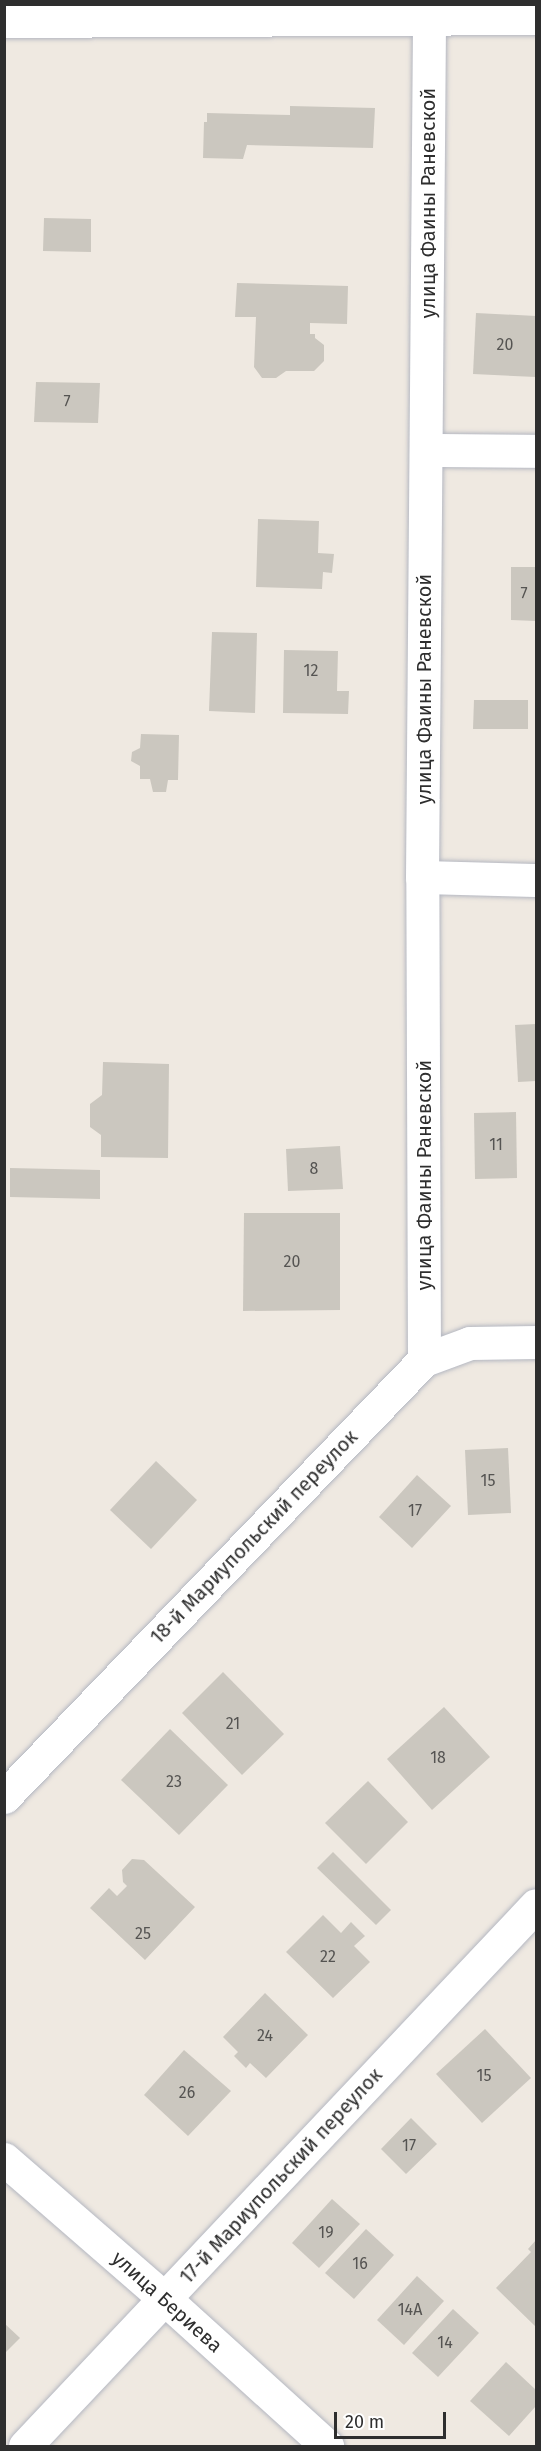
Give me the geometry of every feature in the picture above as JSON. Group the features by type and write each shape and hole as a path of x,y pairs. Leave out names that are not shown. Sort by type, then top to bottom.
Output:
{"street":[{"name":"улица Фаины Раневской","path":"424,1360 422,877 429,18"},
{"path":"4,21 537,18"},
{"path":"426,450 537,452"},
{"path":"422,877 537,880"},
{"name":"18-й Мариупольский переулок","path":"4,1797 424,1360 470,1343 537,1342"},
{"name":"17-й Мариупольский переулок","path":"25,2446 537,1905"},
{"name":"улица Бериева","path":"4,2159 165,2299 327,2446"}],"building":[{"path":"290,106 375,108 373,148 247,145 243,159 203,158 204,122 207,122 207,113 290,115"},
{"path":"44,218 91,219 91,252 43,251"},
{"path":"237,283 348,286 347,324 310,323 310,334 315,334 315,338 324,345 324,361 314,371 286,371 276,378 262,378 254,367 256,317 235,317"},
{"path":"476,313 536,316 536,377 473,374"},
{"path":"36,382 100,383 98,423 34,422"},
{"path":"258,519 319,521 318,553 334,554 332,573 323,572 322,589 256,587"},
{"path":"511,567 536,567 536,621 511,620"},
{"path":"212,632 257,633 255,713 209,711"},
{"path":"284,650 338,651 337,691 349,691 348,714 283,713"},
{"path":"474,700 528,700 528,729 473,729"},
{"path":"141,734 179,735 178,780 168,780 166,792 153,792 150,779 140,779 140,766 131,761 132,752 140,748"},
{"path":"536,1024 536,1081 518,1082 515,1025"},
{"path":"103,1062 169,1064 168,1158 101,1157 101,1135 90,1127 90,1104 102,1095"},
{"path":"516,1112 517,1178 475,1179 474,1113"},
{"path":"340,1146 343,1189 288,1191 286,1149"},
{"path":"10,1168 100,1170 100,1199 10,1197"},
{"path":"244,1213 340,1213 340,1310 243,1311"},
{"path":"508,1448 511,1513 468,1515 465,1450"},
{"path":"156,1461 197,1500 151,1549 110,1510"},
{"path":"417,1475 451,1506 412,1548 379,1517"},
{"path":"223,1672 284,1734 242,1775 182,1713"},
{"path":"444,1707 490,1757 432,1810 387,1759"},
{"path":"170,1729 228,1785 179,1835 121,1780"},
{"path":"368,1781 408,1822 366,1864 325,1823"},
{"path":"333,1852 391,1910 376,1925 317,1868"},
{"path":"132,1859 144,1860 195,1907 145,1960 90,1908 109,1888 117,1896 127,1886 123,1882 122,1870"},
{"path":"323,1915 341,1933 351,1922 365,1936 354,1946 370,1962 333,1998 286,1952"},
{"path":"265,1993 308,2035 266,2078 250,2063 246,2068 234,2056 238,2052 223,2037"},
{"path":"485,2029 531,2078 482,2123 436,2074"},
{"path":"184,2050 231,2091 188,2136 144,2095"},
{"path":"411,2118 437,2144 406,2174 381,2149"},
{"path":"332,2199 360,2224 319,2268 292,2243"},
{"path":"366,2229 394,2255 354,2299 325,2273"},
{"path":"536,2240 536,2327 496,2288 531,2252 528,2249"},
{"path":"417,2276 444,2301 404,2345 377,2320"},
{"path":"453,2309 479,2333 438,2377 412,2353"},
{"path":"4,2323 20,2338 4,2354"},
{"path":"506,2362 536,2390 536,2406 509,2436 470,2401"}]}
